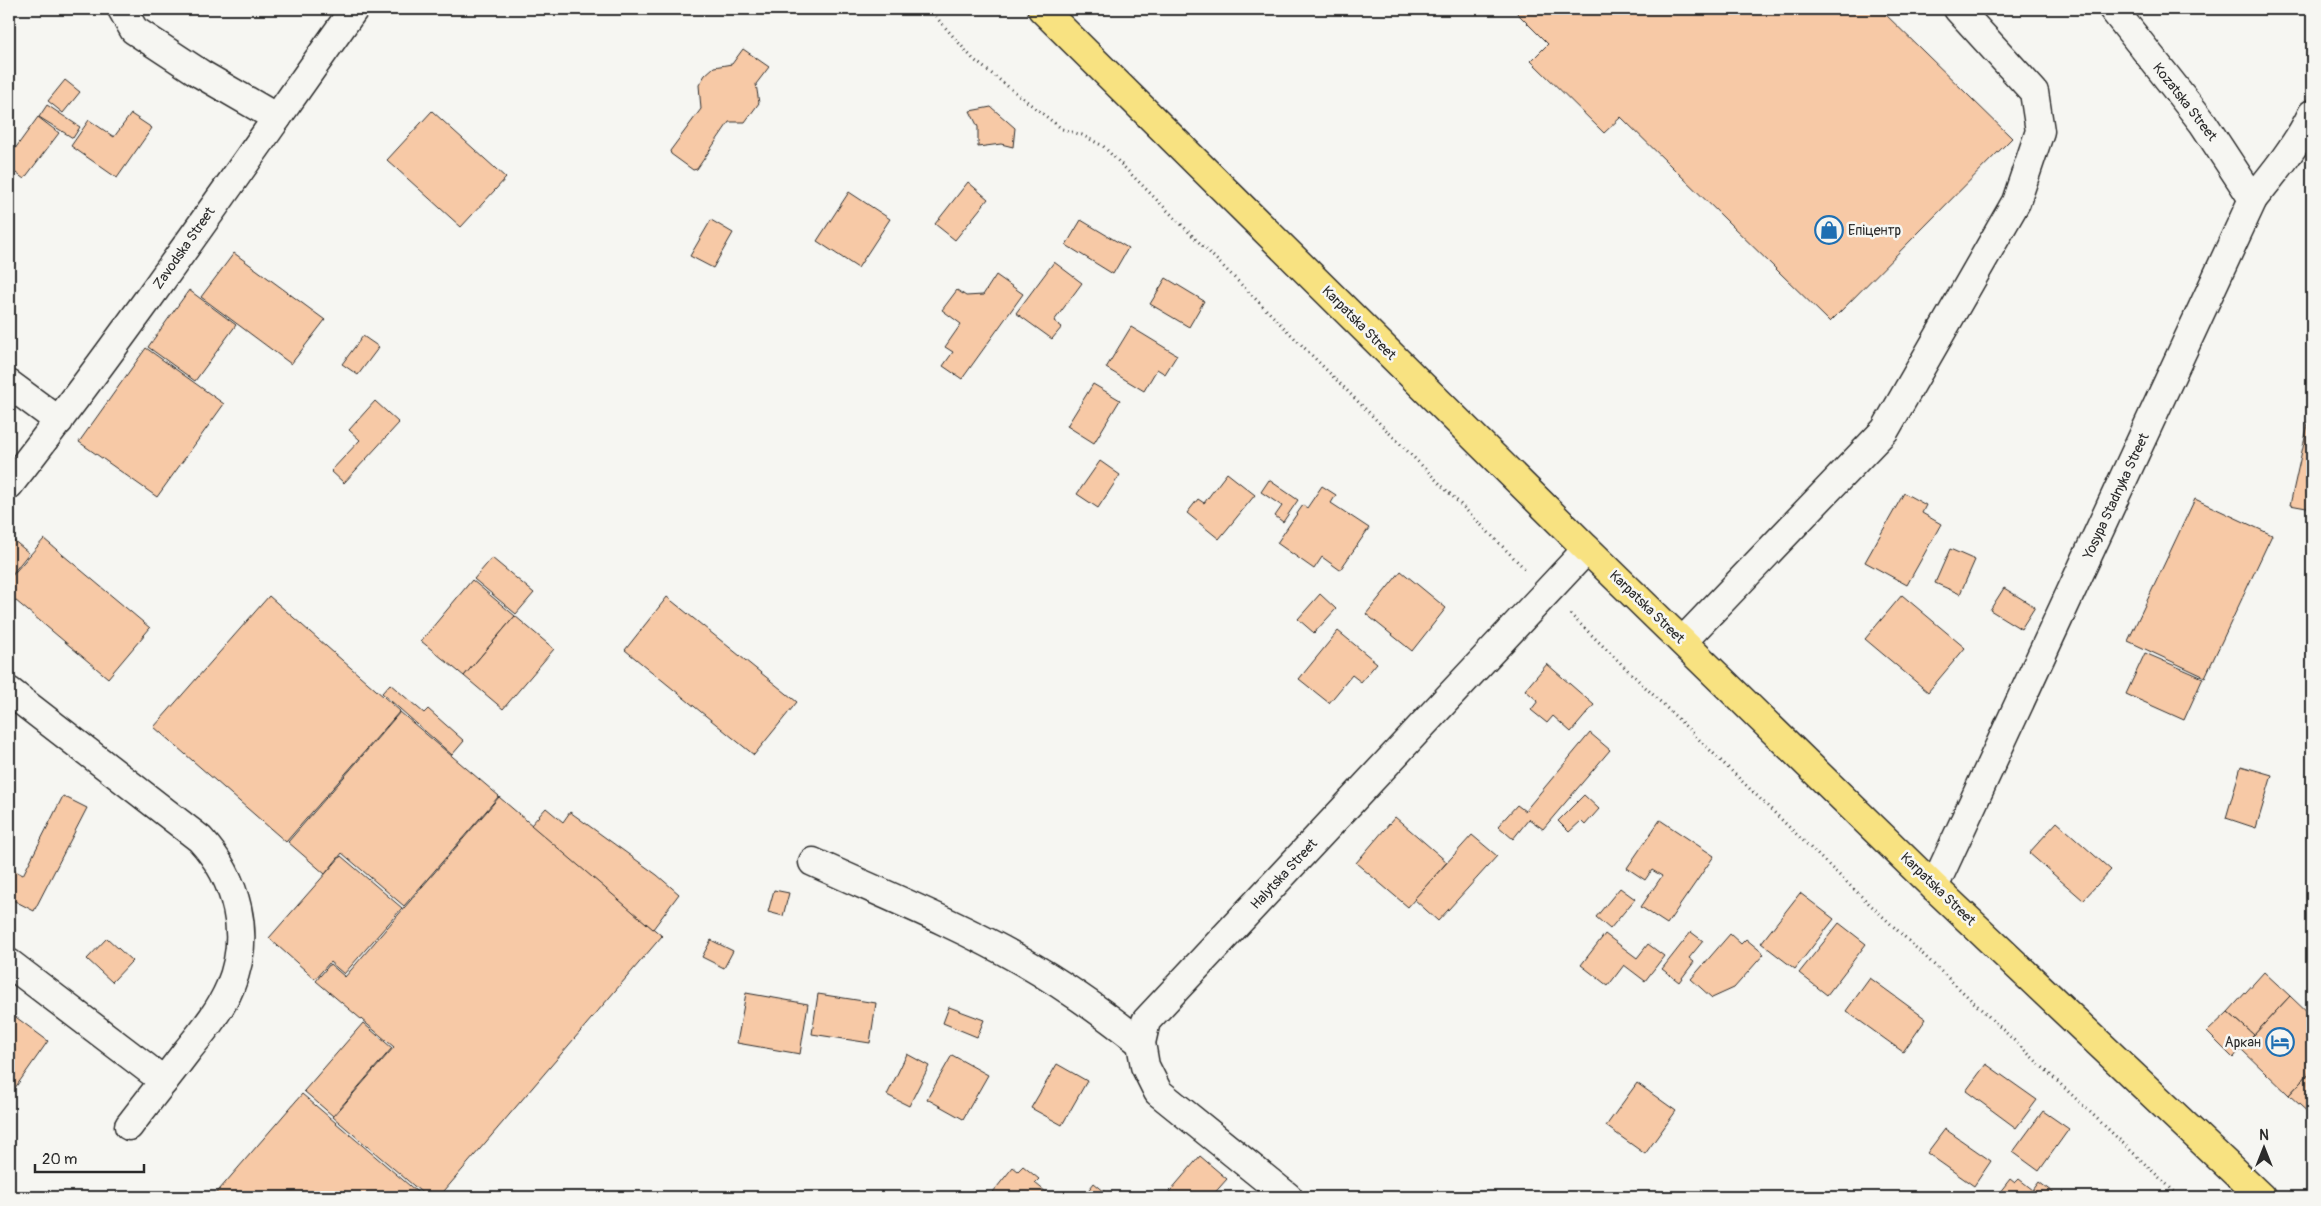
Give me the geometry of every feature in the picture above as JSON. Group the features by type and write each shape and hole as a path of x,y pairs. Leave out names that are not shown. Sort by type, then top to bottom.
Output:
{"main road":[{"name":"Karpatska Street","path":"1042,9 1587,549 1934,886 2261,1197"}],"street":[{"path":"122,9 134,30 201,74 277,118"},
{"name":"Zavodska Street","path":"9,485 59,421 354,9"},
{"path":"1683,641 1885,430 2016,202 2040,130 2034,92 1958,9"},
{"name":"Kozatska Street","path":"2113,9 2203,123 2253,199"},
{"name":"Yosypa Stadnyka Street","path":"1934,886 2253,199 2282,163 2302,134 2312,114"},
{"path":"9,384 59,421"},
{"name":"Halytska Street","path":"1288,1197 1158,1092 1145,1066 1141,1043 1146,1021 1587,549"},
{"path":"9,691 200,838 212,852 230,883 239,917 239,953 230,987 212,1018 129,1126"},
{"path":"813,862 1022,961 1092,1005 1141,1043"},
{"path":"9,963 164,1081"}],"building":[{"name":"Епіцентр","path":"1513,9 1880,9 2012,138 1830,322 1621,117 1604,133 1531,61 1548,44"},
{"path":"743,49 769,67 756,84 759,103 745,122 729,122 697,169 693,170 671,154 670,151 701,109 699,85 705,75 714,67 732,64"},
{"path":"65,80 80,92 63,113 48,101"},
{"path":"47,105 80,127 73,138 39,117"},
{"path":"991,107 1015,128 1013,147 1001,144 978,147 978,127 970,111"},
{"path":"432,111 506,178 461,227 387,160"},
{"path":"131,114 152,128 117,178 71,146 89,120 114,137"},
{"path":"38,117 59,133 24,179 9,168 9,157"},
{"path":"968,182 988,199 955,240 935,224"},
{"path":"849,192 890,219 858,268 817,241"},
{"path":"711,220 733,233 713,268 690,256"},
{"path":"1081,220 1128,248 1113,274 1066,245"},
{"path":"234,253 325,320 291,364 201,297"},
{"path":"1054,262 1082,283 1054,321 1062,327 1052,339 1016,313"},
{"path":"996,275 1023,294 962,379 943,366 953,352 945,347 961,324 942,310 957,290 966,296 983,295"},
{"path":"1166,278 1204,301 1189,327 1150,304"},
{"path":"189,290 236,325 195,381 148,347"},
{"path":"1131,327 1177,355 1165,374 1157,369 1144,391 1106,368"},
{"path":"363,336 379,347 358,375 342,364"},
{"path":"146,348 224,404 157,497 79,442"},
{"path":"1093,384 1120,400 1094,443 1067,426"},
{"path":"375,401 399,423 344,483 331,471 360,440 349,430"},
{"path":"2312,406 2312,509 2290,505"},
{"path":"1100,461 1120,475 1098,508 1077,494"},
{"path":"1227,473 1255,495 1219,539 1187,513 1198,499 1204,503"},
{"path":"1269,480 1298,500 1283,522 1275,516 1282,506 1261,492"},
{"path":"1322,486 1336,495 1331,503 1369,528 1340,570 1322,557 1314,569 1277,543 1303,505 1307,508"},
{"path":"1904,493 1926,505 1922,513 1941,524 1907,585 1865,562"},
{"path":"2195,499 2272,535 2205,677 2128,641"},
{"path":"12,539 29,553 9,578 9,543"},
{"path":"44,539 150,628 108,678 9,595 9,579"},
{"path":"1950,549 1975,560 1960,594 1935,583"},
{"path":"492,558 534,593 516,614 474,579"},
{"path":"1401,571 1446,608 1412,651 1366,614"},
{"path":"472,580 515,616 464,676 421,641"},
{"path":"2004,588 2035,607 2021,629 1990,610"},
{"path":"1320,594 1336,609 1314,633 1298,619"},
{"path":"1902,595 1965,648 1928,692 1865,639"},
{"path":"269,596 400,711 286,842 154,727"},
{"path":"667,597 797,702 754,755 625,650"},
{"path":"515,616 554,649 503,709 464,676"},
{"path":"1338,631 1377,663 1361,682 1352,675 1329,703 1299,679"},
{"path":"2145,653 2203,678 2184,720 2126,694"},
{"path":"1547,664 1594,705 1571,732 1553,716 1547,723 1531,710 1538,701 1525,690"},
{"path":"390,684 424,713 428,709 464,741 452,755 382,693"},
{"path":"400,712 499,796 404,906 342,853 325,874 288,842"},
{"path":"1590,733 1610,750 1543,829 1529,819 1513,839 1498,826 1517,805 1525,811"},
{"path":"2241,766 2272,775 2256,828 2226,818"},
{"path":"1584,795 1599,809 1585,825 1581,821 1569,832 1558,821"},
{"path":"63,796 87,808 34,911 9,898 9,868 23,875"},
{"path":"499,797 662,936 439,1197 427,1197 333,1117 394,1047 316,981 330,964 345,977"},
{"path":"546,808 563,822 570,812 657,875 679,894 653,929 531,825"},
{"path":"1395,817 1447,862 1408,907 1356,863"},
{"path":"1660,820 1714,856 1667,924 1641,907 1662,876 1652,870 1645,880 1627,868"},
{"path":"2057,822 2111,870 2083,900 2029,853"},
{"path":"1472,835 1497,856 1438,921 1414,899"},
{"path":"341,856 402,908 344,974 330,962 315,979 269,938"},
{"path":"1620,888 1635,899 1610,929 1596,917"},
{"path":"774,890 789,893 783,916 768,912"},
{"path":"1800,893 1834,919 1795,969 1761,943"},
{"path":"1839,923 1866,944 1827,995 1799,973"},
{"path":"1691,932 1703,941 1689,958 1694,962 1679,982 1662,969"},
{"path":"1605,934 1637,958 1648,944 1664,956 1645,981 1624,965 1608,986 1581,965"},
{"path":"1730,934 1741,944 1746,939 1764,954 1734,988 1712,998 1691,979"},
{"path":"107,938 132,961 112,982 87,959"},
{"path":"711,940 733,951 724,968 702,957"},
{"path":"2264,972 2290,996 2254,1035 2228,1012"},
{"path":"1870,978 1926,1019 1903,1052 1846,1011"},
{"path":"746,993 808,1004 800,1054 737,1043"},
{"path":"818,994 876,1003 870,1043 812,1034"},
{"name":"Аркан","path":"2290,996 2312,1017 2312,1070 2289,1095 2241,1049"},
{"path":"949,1007 984,1020 977,1037 943,1023"},
{"path":"9,1012 48,1041 10,1095 9,1094"},
{"path":"2228,1012 2254,1035 2233,1058 2207,1032"},
{"path":"363,1023 392,1048 333,1116 304,1091"},
{"path":"907,1054 929,1066 909,1106 887,1095"},
{"path":"952,1055 988,1075 963,1119 927,1099"},
{"path":"1057,1064 1087,1081 1062,1125 1031,1108"},
{"path":"1986,1064 2037,1100 2016,1128 1966,1091"},
{"path":"2312,1070 2312,1116 2289,1095"},
{"path":"1637,1083 1676,1111 1645,1154 1606,1126"},
{"path":"302,1094 423,1197 213,1197"},
{"path":"2043,1111 2069,1129 2039,1171 2013,1152"},
{"path":"1945,1129 1991,1161 1974,1186 1927,1153"},
{"path":"1200,1156 1227,1179 1211,1197 1165,1197"},
{"path":"1023,1166 1039,1179 1035,1183 1052,1197 1000,1197 993,1192 1013,1167 1018,1171"},
{"path":"2010,1179 2015,1183 2019,1179 2033,1190 2039,1182 2056,1195 2054,1197 1996,1197"},
{"path":"1094,1183 1111,1197 1083,1197"}],"place":[{"name":"Епіцентр","path":"1829,230"},
{"name":"Аркан","path":"2280,1042"}]}
